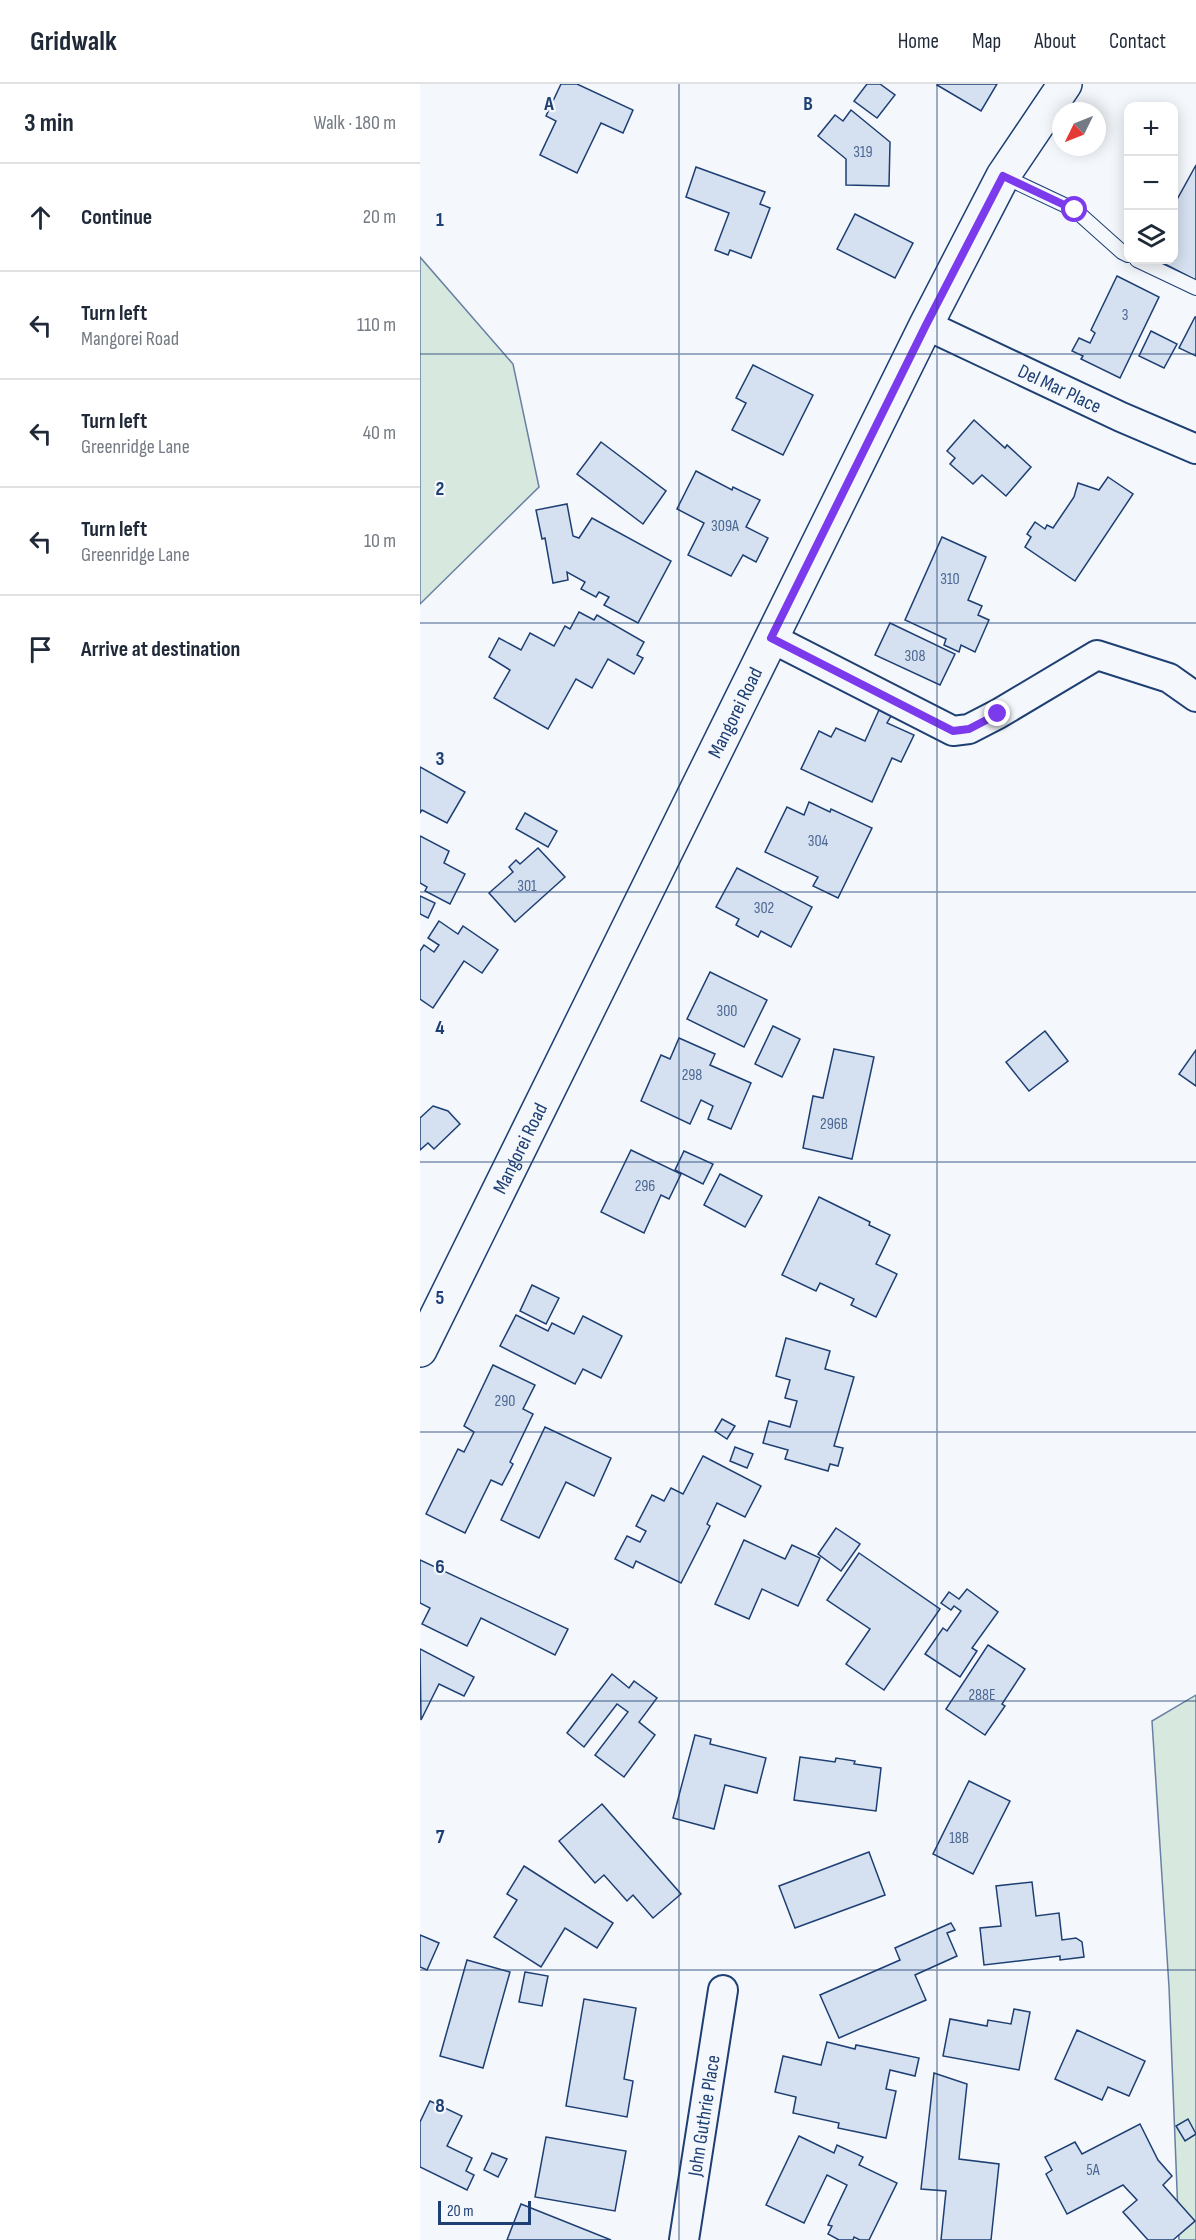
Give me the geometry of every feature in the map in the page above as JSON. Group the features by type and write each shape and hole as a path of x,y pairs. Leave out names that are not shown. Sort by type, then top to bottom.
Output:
{"street":[{"name":"Mangorei Road","path":"420,1350 926,325 1003,176 1065,84"},
{"name":"Del Mar Place","path":"926,325 1121,417 1196,449"},
{"path":"771,638 953,731 969,729 998,714 1097,655 1169,678 1196,697"},
{"name":"John Guthrie Place","path":"688,2238 723,1990"}],"lane":[{"path":"1003,176 1075,210 1124,253"},
{"path":"1145,264 1196,288"}],"shaded area":[{"path":"420,257 513,364 539,487 420,604"},
{"path":"1196,1695 1196,2240 1179,2240 1169,1987 1152,1721"}],"building":[{"path":"561,84 577,84 633,110 623,133 601,123 577,173 540,155 556,121 546,116"},
{"path":"867,84 880,84 895,95 877,118 854,101"},
{"path":"938,84 997,84 981,111"},
{"path":"851,110 890,142 889,186 846,185 846,159 818,136 835,115 843,121"},
{"path":"1196,165 1196,280 1165,264 1178,264 1178,198"},
{"path":"696,167 765,192 760,204 770,208 751,258 730,250 728,255 715,250 729,213 686,197"},
{"path":"855,214 913,243 895,278 837,249"},
{"path":"1117,276 1159,297 1120,378 1081,359 1083,356 1072,351 1079,338 1090,343 1095,333 1091,330"},
{"path":"1196,317 1196,356 1179,348"},
{"path":"1151,331 1177,344 1164,368 1139,356"},
{"path":"753,365 813,395 783,455 732,430 746,403 736,398"},
{"path":"974,420 1005,448 1007,445 1031,467 1006,496 982,475 973,484 950,464 955,458 947,451"},
{"path":"601,442 666,491 643,524 577,474"},
{"path":"696,471 732,490 733,487 760,500 746,527 768,538 756,562 743,555 731,576 688,555 704,523 677,509"},
{"path":"1108,477 1133,494 1075,581 1025,547 1031,537 1027,534 1035,522 1045,529 1047,525 1053,528 1074,497 1078,483 1099,490"},
{"path":"567,504 573,536 579,538 592,518 671,561 638,623 604,605 609,597 599,592 596,597 581,589 585,582 567,572 568,580 553,583 545,538 542,539 536,510"},
{"path":"942,537 986,557 968,600 982,606 978,615 989,620 975,652 961,645 959,652 944,645 946,639 905,620"},
{"path":"579,612 594,620 597,615 644,642 637,655 643,658 634,674 608,659 592,688 576,679 548,729 494,698 510,670 489,657 499,638 521,650 530,633 554,646 565,626 570,629"},
{"path":"890,623 955,654 940,685 875,655"},
{"path":"879,710 891,716 887,723 914,735 901,762 892,758 872,802 801,769 819,731 831,737 836,728 865,741"},
{"path":"420,767 465,792 447,823 422,810 420,813"},
{"path":"809,802 830,812 831,809 872,828 838,898 813,886 818,877 765,852 787,807 804,815"},
{"path":"525,813 557,831 548,847 516,829"},
{"path":"420,836 449,851 444,863 465,874 450,904 425,891 427,887 420,883"},
{"path":"538,848 565,877 515,922 489,893 513,872 509,867 516,860 520,864"},
{"path":"737,868 812,907 791,947 761,931 758,937 736,925 739,919 716,907"},
{"path":"420,896 435,903 428,918 420,914"},
{"path":"439,921 458,934 463,926 498,950 482,973 464,961 433,1008 420,999 420,951 424,945 434,952 439,945 428,938"},
{"path":"710,972 767,1000 744,1047 687,1019"},
{"path":"773,1026 800,1039 782,1077 755,1064"},
{"path":"1045,1031 1068,1061 1029,1091 1006,1062"},
{"path":"679,1038 715,1054 710,1065 751,1083 731,1129 708,1119 713,1106 701,1100 690,1124 641,1101 661,1055 670,1059"},
{"path":"834,1049 874,1057 852,1159 803,1148 813,1096 823,1098"},
{"path":"1196,1050 1196,1086 1179,1074"},
{"path":"433,1106 448,1111 460,1124 434,1149 428,1143 420,1150 420,1118"},
{"path":"631,1150 681,1174 669,1199 661,1195 644,1233 601,1212"},
{"path":"684,1151 713,1164 703,1184 675,1170"},
{"path":"720,1174 762,1196 745,1227 704,1205"},
{"path":"819,1197 870,1222 869,1225 890,1235 876,1264 897,1274 876,1317 851,1305 854,1299 820,1283 816,1291 782,1275"},
{"path":"532,1285 559,1298 546,1324 520,1311"},
{"path":"516,1315 548,1331 552,1323 574,1334 583,1316 622,1336 601,1378 583,1369 575,1384 500,1346"},
{"path":"786,1338 830,1351 825,1369 854,1377 834,1446 843,1448 838,1466 830,1464 828,1471 785,1459 788,1450 763,1443 769,1421 790,1427 797,1401 785,1398 790,1380 776,1376"},
{"path":"493,1365 535,1385 523,1409 533,1414 510,1462 513,1464 502,1485 491,1480 465,1533 426,1514 458,1449 464,1452 474,1432 464,1426"},
{"path":"722,1419 735,1426 727,1439 715,1431"},
{"path":"545,1427 611,1458 594,1496 566,1482 539,1538 501,1520"},
{"path":"735,1447 753,1454 747,1468 730,1461"},
{"path":"703,1456 761,1486 745,1517 717,1503 707,1524 710,1526 681,1583 636,1561 633,1568 615,1559 627,1536 640,1542 646,1531 636,1526 652,1495 664,1501 671,1488 683,1494"},
{"path":"836,1528 860,1544 841,1571 818,1554"},
{"path":"744,1540 785,1559 792,1545 820,1558 798,1606 762,1589 749,1619 715,1604"},
{"path":"859,1553 940,1609 884,1690 846,1664 870,1629 827,1600"},
{"path":"420,1560 568,1629 555,1655 481,1618 467,1646 422,1624 430,1608 420,1603"},
{"path":"967,1589 998,1612 972,1648 977,1651 960,1677 925,1654 943,1628 947,1631 961,1611 954,1606 951,1610 941,1603 949,1592 959,1599"},
{"path":"988,1645 1025,1669 1002,1704 1005,1706 985,1735 946,1709"},
{"path":"420,1649 474,1677 464,1696 439,1684 421,1720"},
{"path":"612,1674 629,1688 634,1681 657,1698 639,1722 655,1735 624,1777 595,1755 628,1712 617,1704 584,1747 567,1733"},
{"path":"695,1735 711,1739 710,1744 766,1758 757,1793 725,1785 714,1829 673,1818"},
{"path":"800,1757 835,1762 836,1758 855,1761 854,1764 881,1768 876,1811 794,1800"},
{"path":"969,1781 1010,1801 973,1874 933,1854"},
{"path":"602,1804 681,1894 653,1918 633,1895 627,1901 604,1875 595,1883 559,1841"},
{"path":"869,1852 885,1895 795,1928 779,1886"},
{"path":"524,1866 613,1923 597,1948 565,1928 541,1967 494,1937 517,1900 507,1894"},
{"path":"1032,1882 1036,1916 1059,1913 1062,1940 1076,1938 1082,1942 1084,1957 1060,1960 1060,1956 984,1965 980,1928 1001,1926 996,1886"},
{"path":"951,1923 955,1930 947,1933 957,1956 915,1975 926,2000 839,2038 820,1995 900,1960 895,1948"},
{"path":"420,1935 439,1943 427,1970 420,1967"},
{"path":"467,1960 510,1972 483,2068 440,2056"},
{"path":"525,1972 548,1976 542,2006 519,2002"},
{"path":"584,1999 636,2008 624,2079 633,2081 627,2117 566,2106"},
{"path":"1014,2009 1030,2012 1019,2070 943,2056 950,2019 987,2026 988,2020 1011,2024"},
{"path":"1077,2030 1145,2061 1129,2096 1108,2087 1102,2100 1055,2079"},
{"path":"827,2042 855,2049 856,2045 919,2058 915,2076 890,2070 886,2089 896,2091 886,2138 838,2128 839,2123 793,2113 796,2097 775,2092 783,2056 821,2065"},
{"path":"934,2073 967,2084 959,2159 999,2164 991,2240 941,2240 946,2191 921,2189"},
{"path":"430,2101 462,2116 447,2146 472,2158 466,2171 474,2175 467,2190 420,2167 420,2122"},
{"path":"1188,2119 1196,2134 1185,2141 1176,2126"},
{"path":"1140,2124 1158,2160 1172,2176 1163,2185 1195,2221 1173,2240 1148,2240 1123,2212 1137,2200 1123,2185 1067,2214 1046,2174 1052,2170 1045,2157 1075,2142 1082,2154"},
{"path":"799,2136 834,2153 837,2145 863,2157 859,2165 897,2183 869,2240 854,2237 853,2240 839,2240 828,2234 832,2226 828,2225 847,2185 827,2175 804,2223 766,2205"},
{"path":"546,2137 626,2151 615,2211 535,2197"},
{"path":"492,2153 507,2159 498,2177 484,2170"},
{"path":"521,2204 611,2240 507,2240"}],"route":[{"path":"998,714 969,729 953,731 771,638 926,325 1003,176 1075,210"}]}
